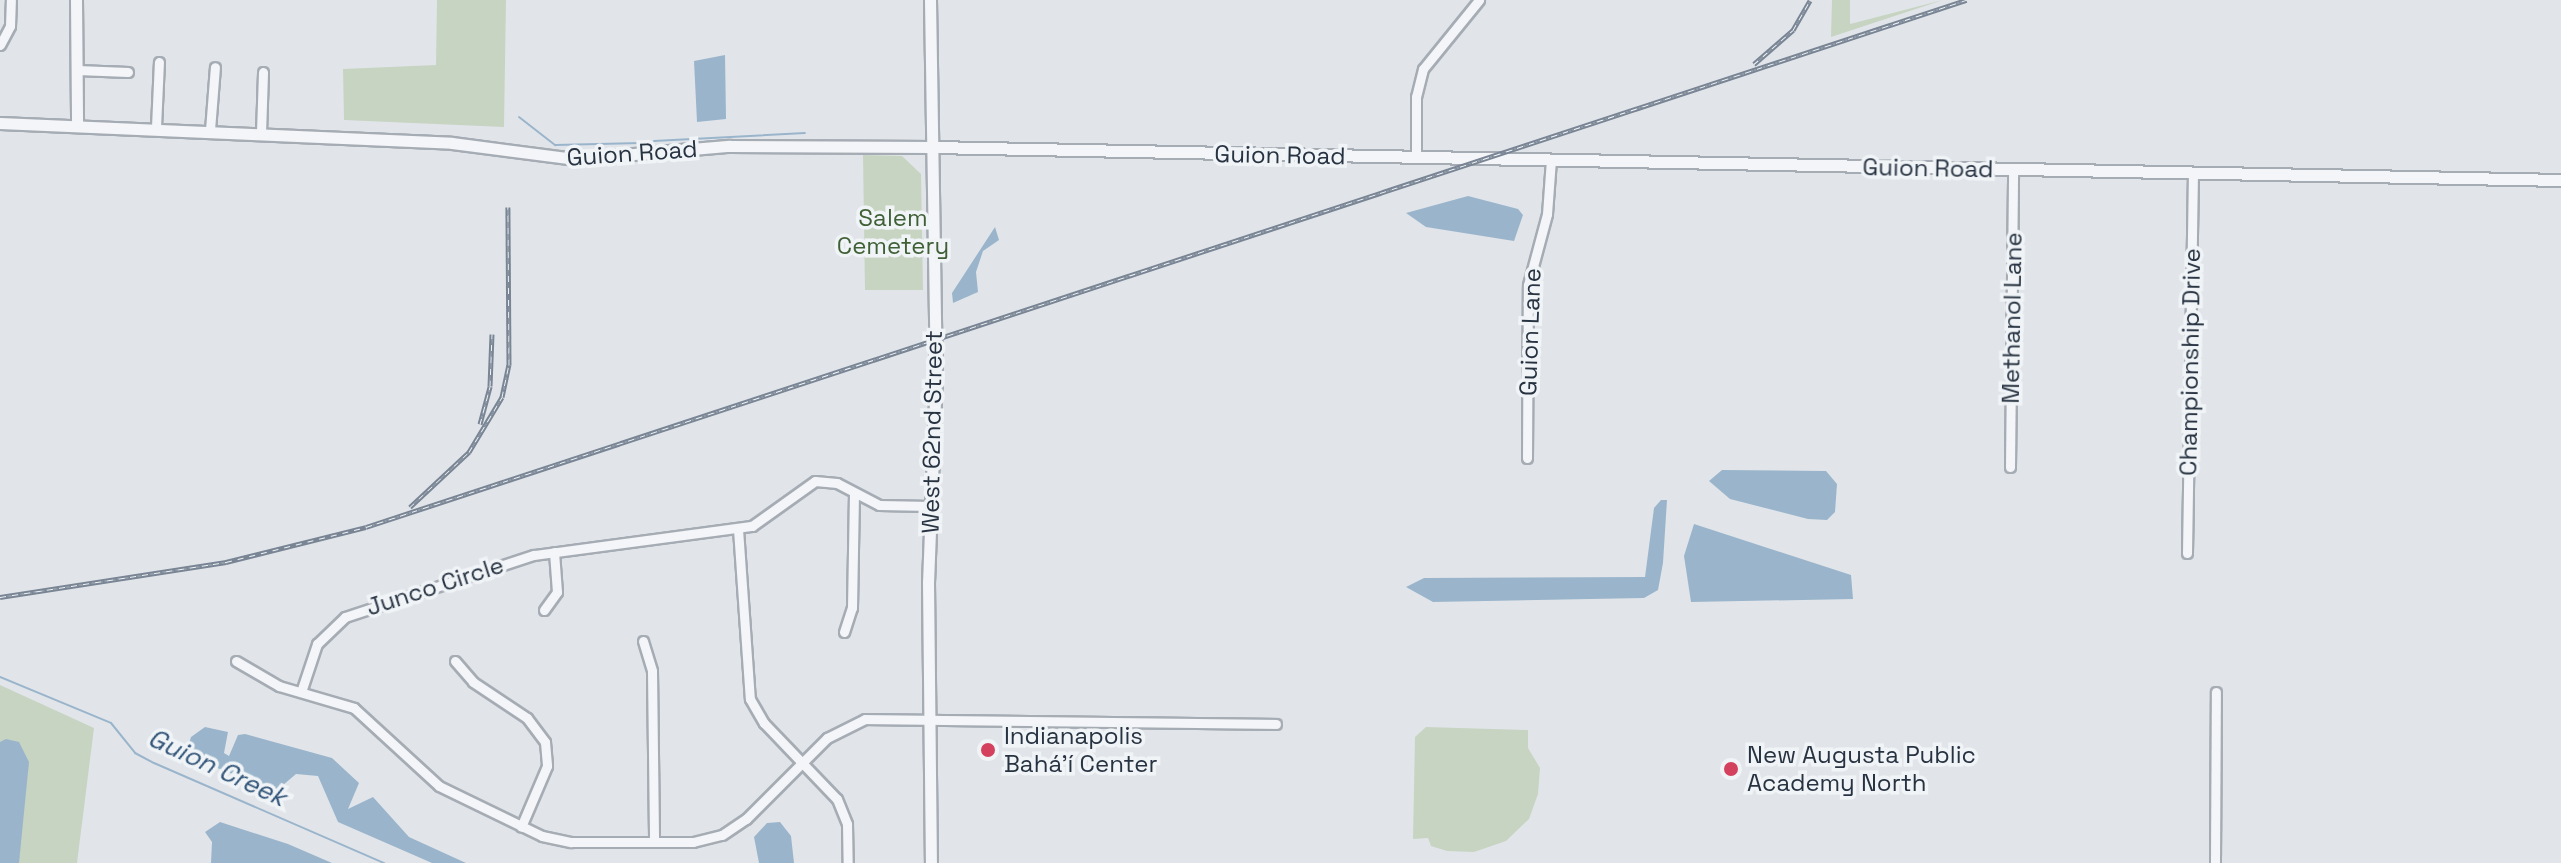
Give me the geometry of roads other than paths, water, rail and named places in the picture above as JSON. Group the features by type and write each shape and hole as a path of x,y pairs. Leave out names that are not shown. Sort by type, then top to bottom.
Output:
{"street":[{"path":"0,45 10,26 11,0"},
{"path":"76,0 77,123"},
{"name":"West 62nd Street","path":"930,0 931,863"},
{"path":"1416,158 1416,97 1423,69 1479,0"},
{"path":"156,127 159,62"},
{"path":"210,130 215,67"},
{"path":"77,70 128,72"},
{"path":"261,133 263,72"},
{"name":"Guion Road","path":"0,123 77,123 470,145 576,159 729,146 932,147 2561,180"},
{"name":"Guion Lane","path":"1527,458 1528,285 1547,214 1551,160"},
{"name":"Methanol Lane","path":"2010,467 2013,170"},
{"name":"Championship Drive","path":"2187,553 2193,172"},
{"name":"Junco Circle","path":"301,692 317,644 345,617 554,552 738,529 764,521 815,481 854,493"},
{"path":"844,632 852,608 854,493 879,505 931,506"},
{"path":"738,529 750,699 764,723 803,761 843,811 848,863"},
{"path":"544,610 557,592 554,552"},
{"path":"643,641 652,671 654,842"},
{"path":"236,661 248,673 354,708 439,786 521,827 559,841 654,842 722,835 803,761 850,724 930,716 1276,724"},
{"path":"455,661 473,682 527,718 545,742 547,766 521,827"},
{"path":"2215,863 2216,692"}],"water":[{"path":"725,55 726,119 697,122 694,61"},
{"path":"1468,196 1518,209 1523,215 1514,241 1426,227 1406,213"},
{"path":"995,227 999,240 983,251 976,272 978,292 953,303 952,293"},
{"path":"1722,470 1826,471 1837,484 1835,512 1827,520 1808,519 1730,499 1709,481"},
{"path":"1661,500 1667,500 1663,563 1658,590 1644,598 1433,602 1406,587 1424,578 1645,577 1654,508"},
{"path":"1694,524 1851,575 1853,599 1691,602 1684,556"},
{"path":"205,727 228,732 224,753 229,756 238,735 245,734 332,758 359,783 348,809 373,797 409,837 466,863 432,863 338,822 318,776 296,774 276,791 197,760 187,750 191,737"},
{"path":"6,739 19,742 29,762 19,863 0,863 0,742"},
{"path":"220,822 288,844 332,863 211,863 212,842 205,832"},
{"path":"780,822 791,836 794,863 759,863 754,837 767,823"}],"waterway":[{"path":"519,117 555,145 641,143"},
{"path":"654,141 805,133"},
{"name":"Guion Creek","path":"0,677 111,723 135,753 154,763 384,863"}],"railway":[{"path":"1754,64 1793,30 1810,0"},
{"path":"0,597 226,562 366,527 1966,0"},
{"path":"410,507 469,452 502,397 509,365 508,207"},
{"path":"480,424 490,386 492,334"}],"place":[{"name":"Indianapolis Bahá'í Center","path":"988,750"},
{"name":"New Augusta Public Academy North","path":"1731,769"}],"park label":[{"name":"Salem Cemetery","path":"893,232"}]}
